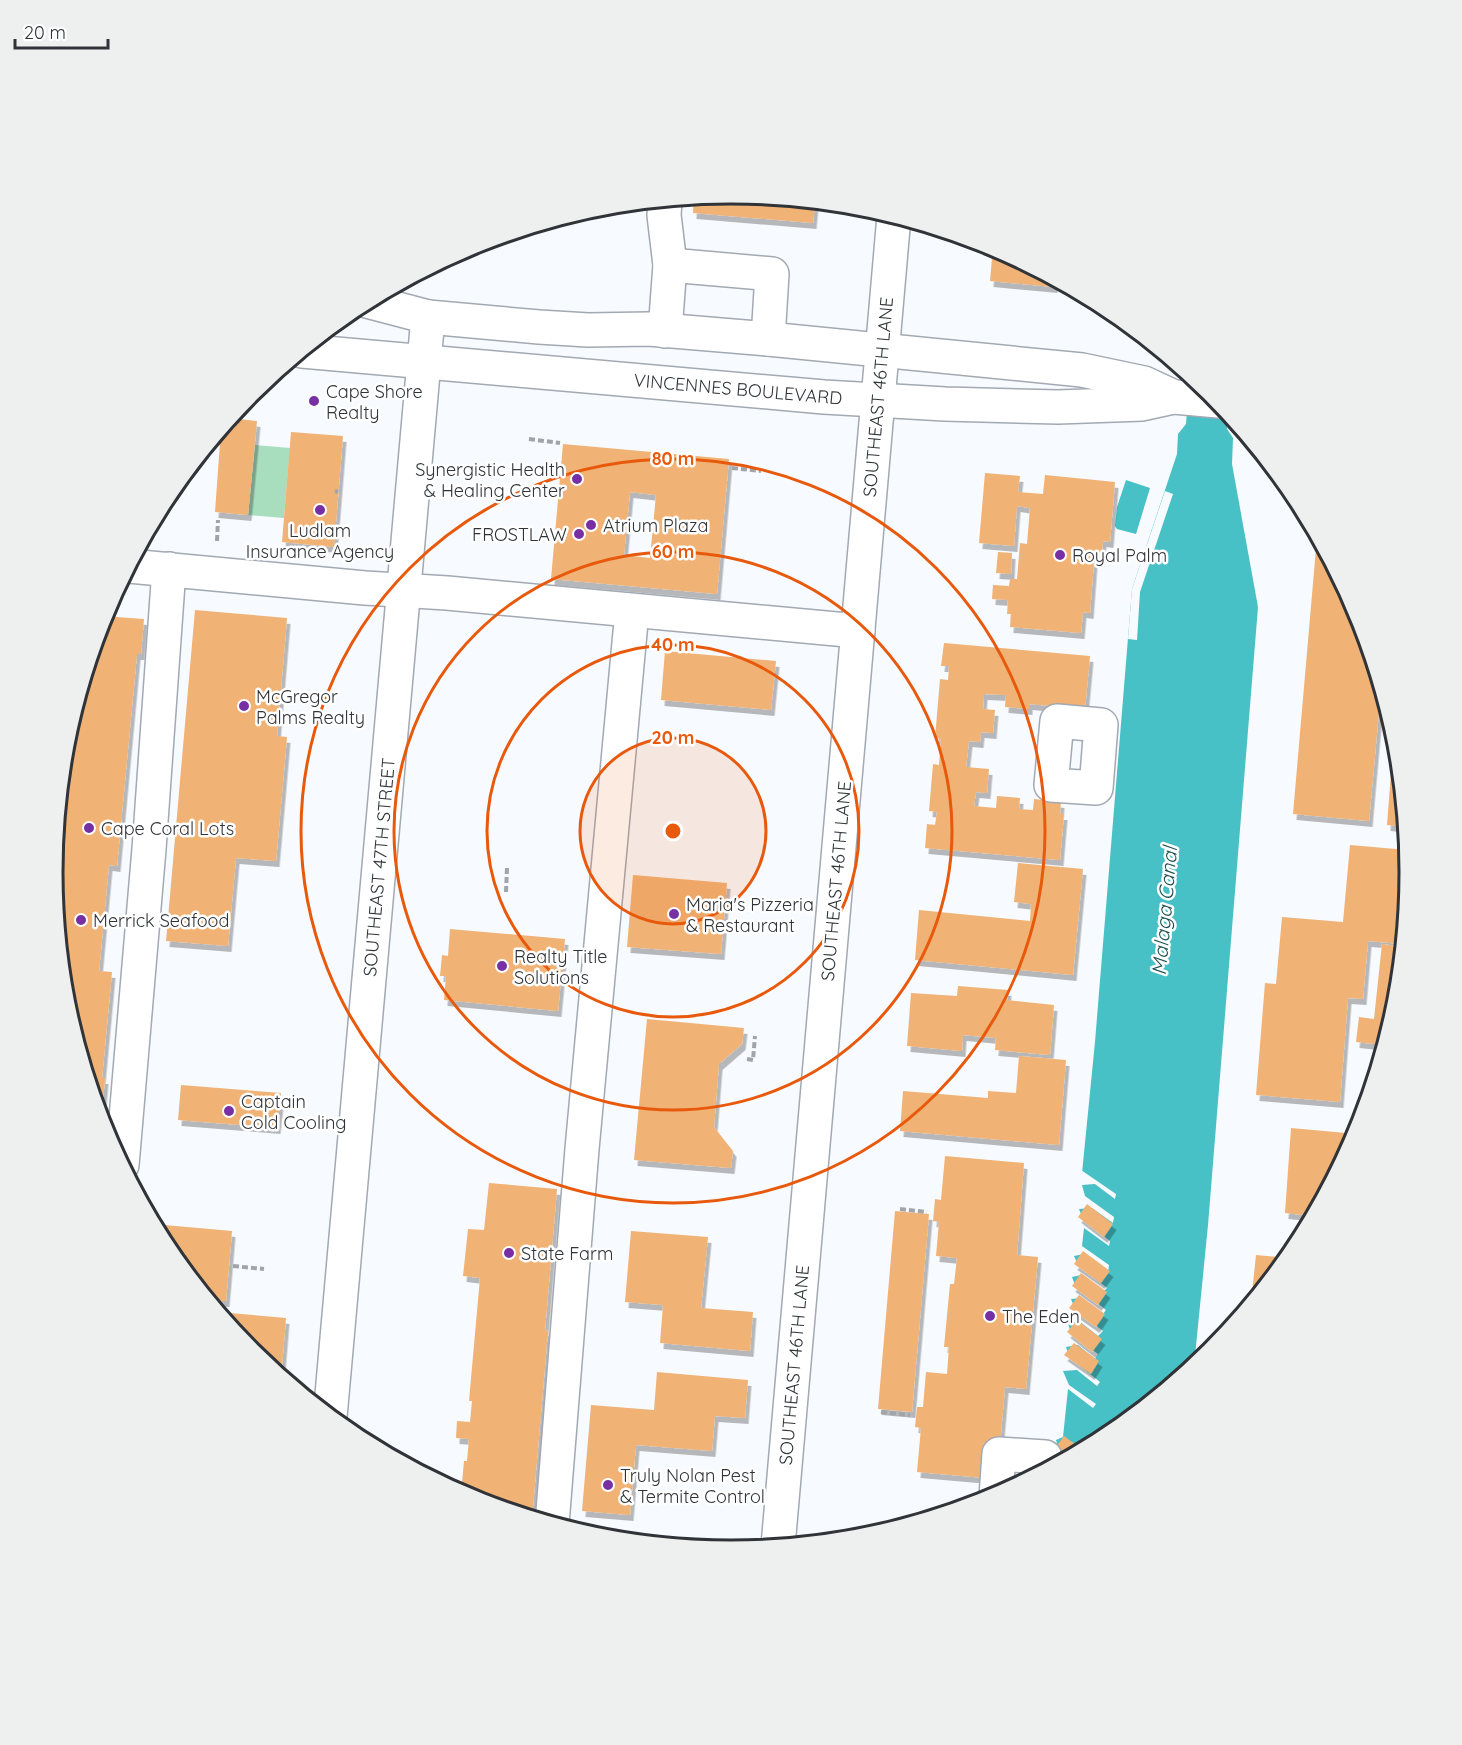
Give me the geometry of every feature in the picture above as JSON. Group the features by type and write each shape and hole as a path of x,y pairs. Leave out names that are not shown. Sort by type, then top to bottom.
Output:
{"street":[{"path":"665,208 670,266 665,331"},
{"name":"SOUTHEAST 46TH LANE","path":"779,1539 893,224"},
{"path":"670,266 772,274 768,339"},
{"name":"VINCENNES BOULEVARD","path":"379,305 428,317 568,329 665,331 768,339 1082,370 1144,383 1174,397"},
{"name":"SOUTHEAST 47TH STREET","path":"331,1407 428,317"},
{"name":"VINCENNES BOULEVARD","path":"313,352 878,400 1058,407 1142,404 1174,397 1203,400"},
{"path":"137,567 442,592 858,631"},
{"path":"123,1149 149,849 169,569"},
{"path":"553,1516 582,1149 632,611"},
{"path":"997,1485 999,1454 1046,1457 1045,1462"}],"path":[{"path":"530,439 560,443"},
{"path":"732,468 761,471"},
{"path":"216,545 219,520"},
{"path":"506,891 507,868"},
{"path":"747,1059 753,1060 755,1036"},
{"path":"900,1209 927,1212"},
{"path":"233,1266 264,1269"},
{"path":"881,1412 910,1415"}],"green space":[{"path":"255,445 290,448 284,518 248,515"}],"water":[{"name":"Malaga Canal","path":"1189,387 1227,426 1233,438 1232,464 1258,607 1208,1225 1195,1352 1138,1402 1102,1428 1054,1457 1095,1042 1132,589 1177,454 1178,434 1186,424"},
{"path":"1126,480 1150,488 1136,534 1117,529 1115,526 1117,507"}],"pier":[{"path":"1165,491 1173,494 1140,592 1137,640 1128,639 1132,589"},
{"path":"1081,1170 1116,1194 1115,1199 1095,1184 1082,1185 1085,1196 1114,1217 1113,1223 1092,1208 1079,1209 1084,1221 1110,1241 1109,1246 1084,1228 1082,1246 1109,1265 1108,1272 1084,1254 1074,1256 1078,1265 1107,1288 1104,1291 1081,1275 1072,1277 1075,1285 1106,1310 1103,1314 1082,1298 1071,1299 1075,1309 1103,1331 1098,1336 1079,1321 1068,1323 1071,1334 1098,1354 1095,1359 1078,1345 1066,1347 1070,1358 1100,1382 1097,1386 1077,1370 1063,1371 1069,1385 1096,1404 1093,1408 1068,1389 1063,1437 1056,1440 1062,1453 1052,1458"}],"building":[{"path":"731,204 814,210 813,223 693,213 693,206"},
{"path":"992,257 1052,287 990,281"},
{"path":"241,419 257,421 248,515 215,512 220,443"},
{"path":"291,432 343,436 334,547 282,542"},
{"name":"Atrium Plaza","path":"563,444 729,459 717,594 551,579","holes":["630,492 656,495 650,558 624,555"]},
{"name":"Royal Palm","path":"985,473 1020,476 1018,492 1043,494 1045,475 1115,482 1110,542 1103,541 1101,561 1094,561 1090,613 1083,612 1081,633 1010,627 1011,614 1007,614 1008,600 992,599 993,585 1009,586 1010,579 1017,579 1020,543 1027,544 1030,508 1017,506 1014,546 979,543"},
{"path":"1316,550 1348,617 1364,658 1379,712 1369,821 1293,814"},
{"path":"998,552 1012,553 1011,574 996,573"},
{"path":"195,610 287,618 277,736 287,737 276,861 236,858 228,946 166,941"},
{"path":"114,617 144,619 141,654 137,654 117,866 109,865 99,971 112,972 102,1078 105,1078 103,1100 76,1003 64,916 63,873 64,829 76,742 98,658"},
{"path":"944,643 1090,656 1085,709 1029,704 1029,709 1005,707 1006,695 984,694 983,709 995,710 993,733 981,732 980,742 969,741 966,767 989,769 987,793 976,792 974,806 996,808 997,796 1020,798 1019,809 1033,810 1034,799 1061,802 1060,814 1064,814 1060,860 925,848 927,824 935,825 937,812 929,811 933,764 939,765 941,739 935,738 940,679 948,680 949,666 941,666"},
{"path":"665,651 776,661 771,710 661,700"},
{"path":"1391,773 1398,826 1387,825"},
{"path":"1350,845 1398,849 1398,916 1395,943 1368,941 1363,999 1348,998 1340,1102 1256,1095 1265,983 1276,984 1282,917 1343,922"},
{"path":"1018,863 1083,869 1073,975 915,960 919,910 1030,921 1031,904 1014,902"},
{"path":"633,875 727,883 721,954 627,947"},
{"name":"Realty Title Solutions","path":"450,929 565,939 558,1011 444,1000 446,976 440,976 442,955 448,956"},
{"path":"1382,944 1395,946 1386,1003 1376,1044 1356,1042 1359,1017 1374,1019"},
{"path":"958,986 1008,990 1007,1000 1054,1005 1050,1055 995,1050 996,1038 963,1035 962,1051 907,1046 911,993 957,996"},
{"path":"647,1019 744,1028 742,1044 719,1064 714,1127 733,1151 731,1168 634,1160"},
{"path":"1019,1056 1066,1060 1059,1145 900,1131 903,1091 988,1098 988,1091 1016,1093"},
{"name":"Captain Cold Cooling","path":"181,1085 281,1093 277,1128 178,1120"},
{"path":"1291,1128 1346,1133 1305,1215 1285,1213"},
{"name":"The Eden","path":"945,1156 1024,1163 1017,1255 1038,1257 1026,1389 1005,1387 997,1479 917,1472 921,1428 915,1427 917,1407 923,1407 926,1372 947,1374 949,1347 944,1347 950,1284 954,1284 957,1258 936,1256 939,1222 933,1221 935,1199 941,1200"},
{"path":"489,1183 557,1189 533,1510 462,1484 469,1439 456,1438 457,1421 470,1422 472,1401 469,1401 480,1278 463,1276 468,1229 484,1230"},
{"path":"1087,1204 1113,1224 1104,1237 1078,1217"},
{"path":"895,1211 929,1214 912,1412 878,1409"},
{"path":"164,1225 232,1231 226,1301 219,1301 201,1279"},
{"path":"631,1231 708,1237 701,1308 753,1312 750,1351 660,1343 663,1305 625,1302"},
{"path":"1083,1251 1110,1271 1101,1283 1074,1264"},
{"path":"1256,1255 1277,1257 1261,1279 1252,1289"},
{"path":"1081,1273 1107,1292 1098,1305 1072,1286"},
{"path":"1079,1295 1105,1314 1096,1327 1069,1308"},
{"path":"229,1313 286,1318 282,1366"},
{"path":"1077,1320 1102,1339 1092,1352 1067,1332"},
{"path":"1074,1343 1099,1361 1091,1374 1064,1355"},
{"name":"Truly Nolan Pest & Termite Control","path":"657,1372 748,1380 745,1418 715,1416 712,1451 636,1445 630,1515 582,1511 591,1405 654,1410"},
{"path":"1064,1436 1075,1444 1061,1453 1055,1448"}],"place":[{"name":"Cape Shore Realty","path":"314,401"},
{"name":"Synergistic Health & Healing Center","path":"577,479"},
{"name":"Ludlam Insurance Agency","path":"320,510"},
{"name":"Atrium Plaza","path":"591,525"},
{"name":"FROSTLAW","path":"579,534"},
{"name":"Royal Palm","path":"1060,555"},
{"name":"McGregor Palms Realty","path":"244,706"},
{"name":"Cape Coral Lots","path":"89,828"},
{"name":"Maria's Pizzeria & Restaurant","path":"674,914"},
{"name":"Merrick Seafood","path":"81,920"},
{"name":"Realty Title Solutions","path":"502,966"},
{"name":"Captain Cold Cooling","path":"229,1111"},
{"name":"State Farm","path":"509,1253"},
{"name":"The Eden","path":"990,1316"},
{"name":"Truly Nolan Pest & Termite Control","path":"608,1485"}]}
